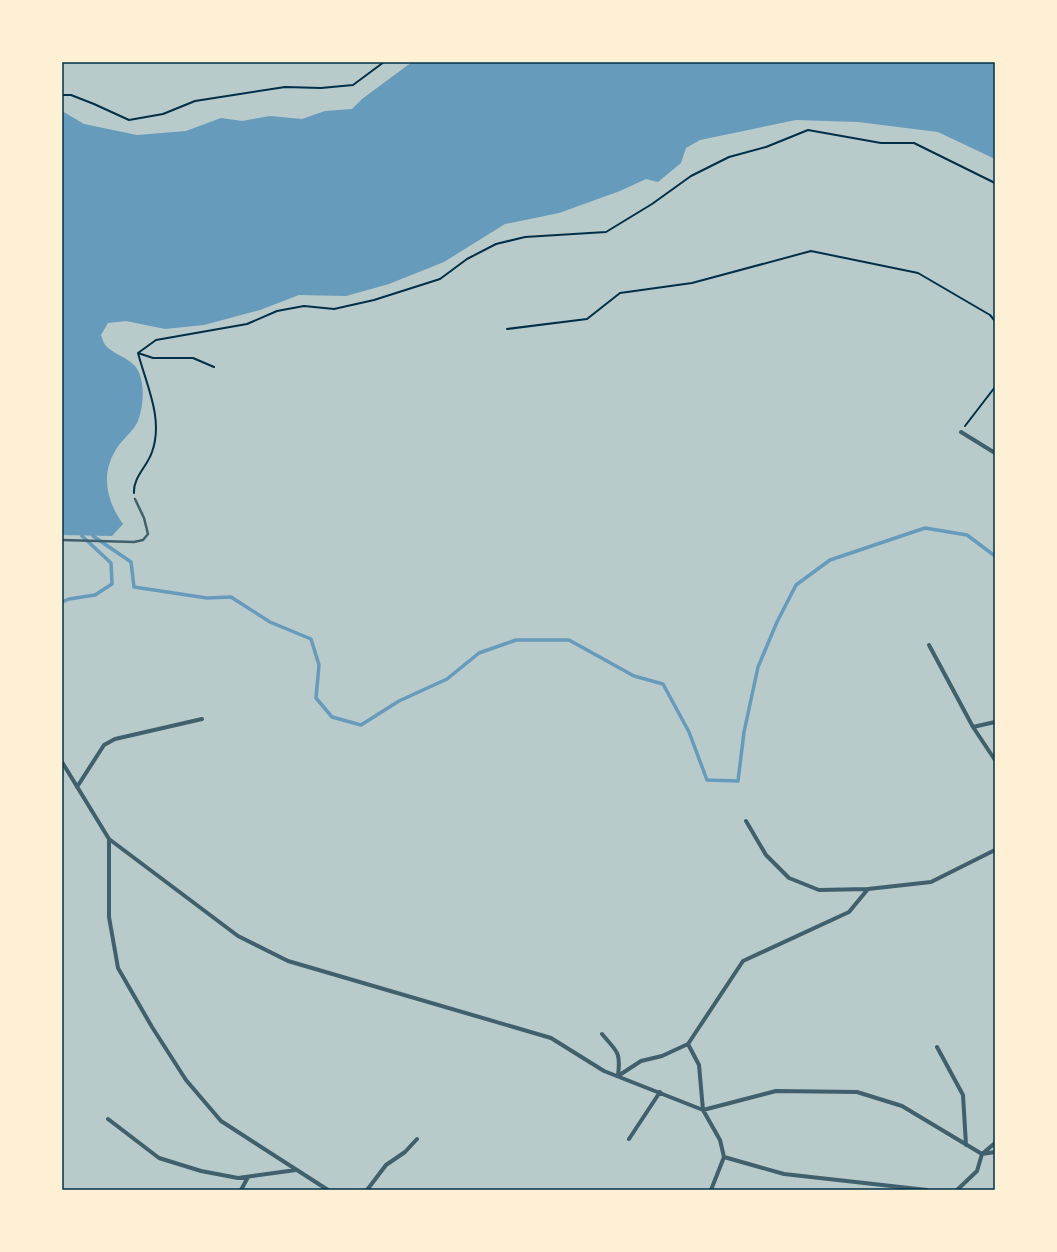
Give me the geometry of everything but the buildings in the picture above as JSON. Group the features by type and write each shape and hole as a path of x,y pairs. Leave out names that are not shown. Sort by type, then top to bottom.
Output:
{"street":[{"path":"961,432 995,453"},
{"path":"928,645 973,727 995,760"},
{"path":"77,787 104,746 115,739 202,720"},
{"path":"973,727 995,722"},
{"path":"62,762 109,839 238,936 288,961 551,1038 604,1071 703,1110 776,1091 857,1092 902,1106 982,1154 995,1152"},
{"path":"746,821 766,855 789,878 819,890 868,889 931,882 995,850"},
{"path":"109,839 109,917 118,968 152,1027 186,1080 221,1121 328,1190"},
{"path":"618,1076 641,1061 662,1056 688,1044 743,962 849,912 868,889"},
{"path":"602,1034 617,1052 620,1059 618,1076"},
{"path":"688,1044 698,1065 703,1110 720,1140 724,1157 712,1190"},
{"path":"937,1047 963,1095 966,1145"},
{"path":"629,1138 660,1092"},
{"path":"108,1119 159,1158 201,1171 238,1178 297,1170"},
{"path":"367,1190 386,1165 405,1152 417,1138"},
{"path":"957,1190 977,1172 982,1154 995,1143"},
{"path":"724,1157 784,1174 927,1190"},
{"path":"241,1190 248,1177"}],"lane":[{"path":"62,540 134,542 143,540 148,534 146,522 135,498"}],"path":[{"path":"62,95 71,95 129,120 163,114 195,101 285,87 321,88 353,86 384,62"},
{"path":"138,353 156,340 247,324 277,311 304,306 334,308 374,300 440,279 467,259 496,244 525,238 606,232 652,204 691,176 729,157 766,147 808,130 881,143 914,143 995,182"},
{"path":"507,328 587,319 620,293 692,283 811,251 918,274 990,315 995,320"},
{"path":"138,353 153,358 193,358 214,367"},
{"path":"135,498 134,484 152,452 156,435 155,414 150,390 138,353"},
{"path":"961,432 995,387"}],"shaded area":[{"path":"62,62 995,62 995,1190 62,1190"}],"water":[{"path":"412,62 995,62 995,159 938,132 858,122 796,120 700,140 686,148 681,163 658,182 646,179 620,191 559,213 505,224 444,262 389,284 346,296 299,295 260,310 204,325 165,329 126,321 108,323 101,335 106,346 133,364 140,375 143,388 141,412 138,421 113,455 107,475 107,485 112,505 123,524 112,536 62,535 62,111 84,124 137,135 186,131 221,118 242,121 270,116 302,119 325,111 352,109 362,99"}],"waterway":[{"path":"93,536 131,562 134,587 207,598 231,597 270,622 311,639 319,665 316,698 332,717 361,725 399,701 447,679 479,653 516,640 569,640 634,676 663,684 689,732 707,780 738,781 744,732 758,667 777,622 796,585 830,560 925,528 967,535 995,556"},
{"path":"62,602 69,599 95,595 112,584 111,563 82,536"}]}
